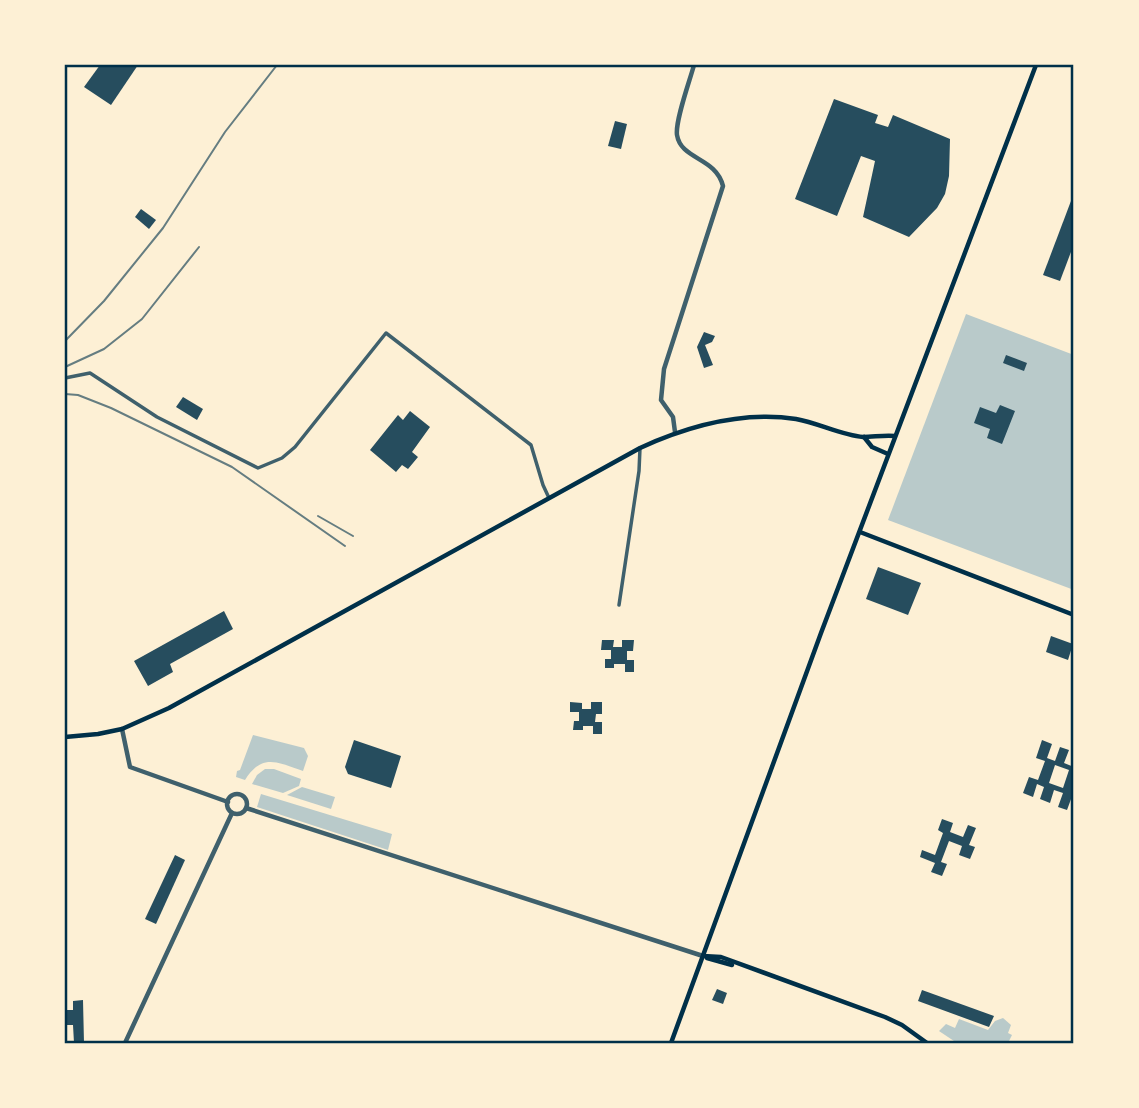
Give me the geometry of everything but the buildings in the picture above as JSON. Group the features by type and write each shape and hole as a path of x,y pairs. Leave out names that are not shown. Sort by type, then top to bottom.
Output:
{"main road":[{"path":"671,1043 888,454 1037,65"},
{"path":"65,737 122,729 169,708 640,448 676,432 720,422 765,418 808,422 864,437 876,434 895,436"},
{"path":"864,437 872,447 888,454"},
{"path":"860,532 1074,615"},
{"path":"703,956 875,1013 902,1025 927,1043"}],"street":[{"path":"676,432 673,416 661,400 664,369 723,186 714,168 685,150 678,137 678,126 694,65"},
{"path":"65,378 90,373 157,417 258,468 282,458 295,447 386,333 531,445 549,498"},
{"path":"619,605 640,448"},
{"path":"122,729 131,767 228,802"},
{"path":"232,813 228,802 232,796 241,795 245,799 246,808"},
{"path":"246,808 703,956"},
{"path":"232,813 240,813 246,808"},
{"path":"125,1043 232,813"}],"shaded area":[{"path":"966,314 1074,355 1074,590 888,520"},
{"path":"253,735 304,748 308,756 303,771 271,762 258,766 245,780 236,777"},
{"path":"265,769 274,769 301,779 299,786 283,793 252,784 257,775"},
{"path":"302,787 335,797 331,809 287,795"},
{"path":"261,794 392,834 388,850 257,807"},
{"path":"1003,1018 1011,1025 1008,1033 1012,1035 1008,1043 957,1043 939,1031 946,1024 955,1028 959,1019 988,1030 995,1021"}],"railway":[{"path":"65,341 104,301 163,228 225,132 277,65"},
{"path":"65,367 104,349 142,319 199,247"},
{"path":"65,394 78,395 111,408 232,467 345,546"},
{"path":"318,516 353,536"}]}
